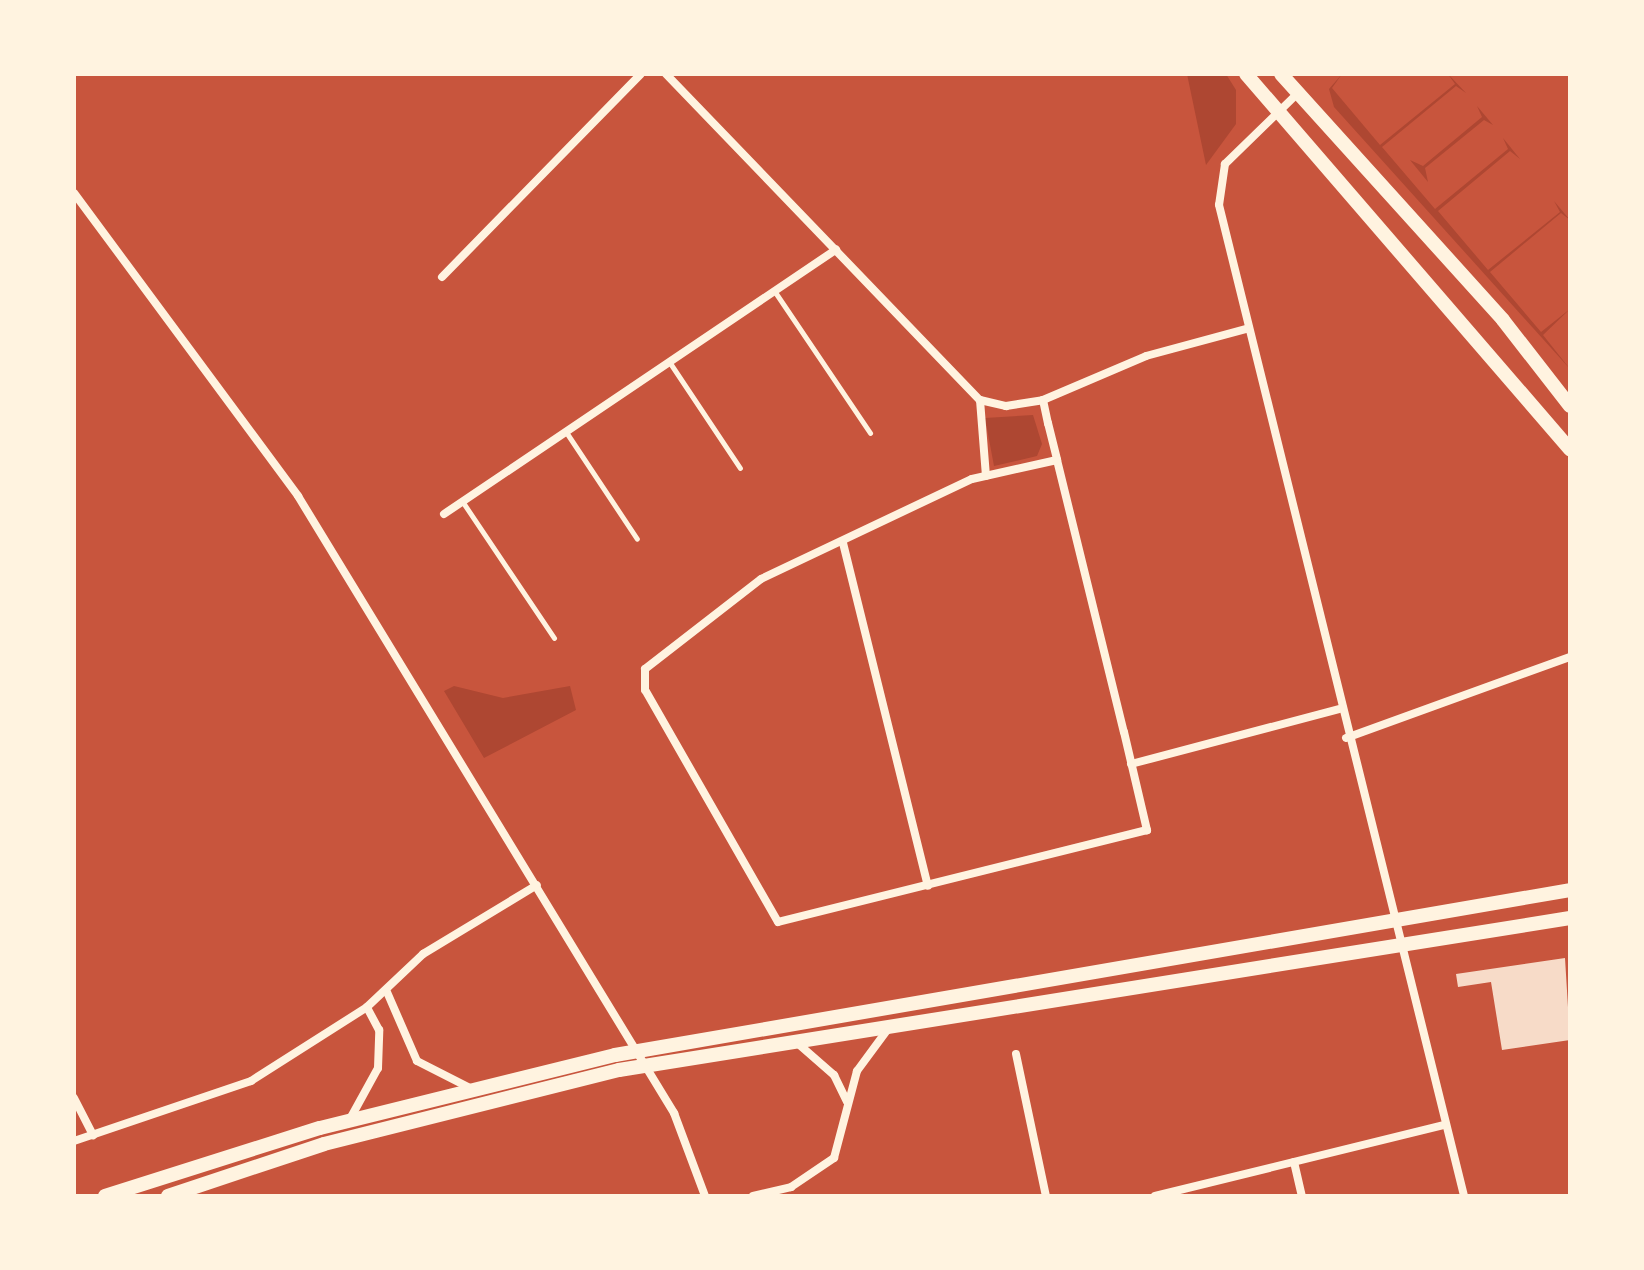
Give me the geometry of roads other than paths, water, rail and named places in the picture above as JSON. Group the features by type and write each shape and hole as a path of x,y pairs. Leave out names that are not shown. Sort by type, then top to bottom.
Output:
{"main road":[{"path":"1246,74 1277,113 1485,344 1570,449"},
{"path":"1281,74 1507,325 1570,406"},
{"path":"1485,344 1507,325"},
{"path":"105,1196 349,1120 470,1088 630,1052 1570,890"},
{"path":"168,1196 427,1115 791,1038 1399,948 1570,918"}],"street":[{"path":"442,277 641,74"},
{"path":"666,74 980,400 1006,406 1043,400 1146,356 1246,329"},
{"path":"1298,93 1234,152 1220,180 1246,329 1346,738 1464,1196"},
{"path":"74,193 298,496 674,1113 705,1196"},
{"path":"444,514 836,250"},
{"path":"980,400 986,476"},
{"path":"1043,400 1147,830 778,922 642,680 650,663 742,591 986,476 1057,460"},
{"path":"843,543 928,886"},
{"path":"1346,738 1570,657"},
{"path":"1131,764 1339,709"},
{"path":"74,1141 251,1081 367,1007 387,992 423,954 537,885"},
{"path":"387,992 417,1061 470,1088"},
{"path":"349,1120 378,1068 379,1030 367,1007"},
{"path":"753,1196 791,1187 834,1158 857,1071 894,1022"},
{"path":"791,1038 834,1075 847,1102"},
{"path":"1016,1054 1046,1196"},
{"path":"74,1098 93,1135"},
{"path":"1155,1196 1445,1125"},
{"path":"1294,1162 1302,1196"}],"lane":[{"path":"775,291 870,433"},
{"path":"670,362 740,468"},
{"path":"566,432 637,539"},
{"path":"462,501 554,638"}]}
